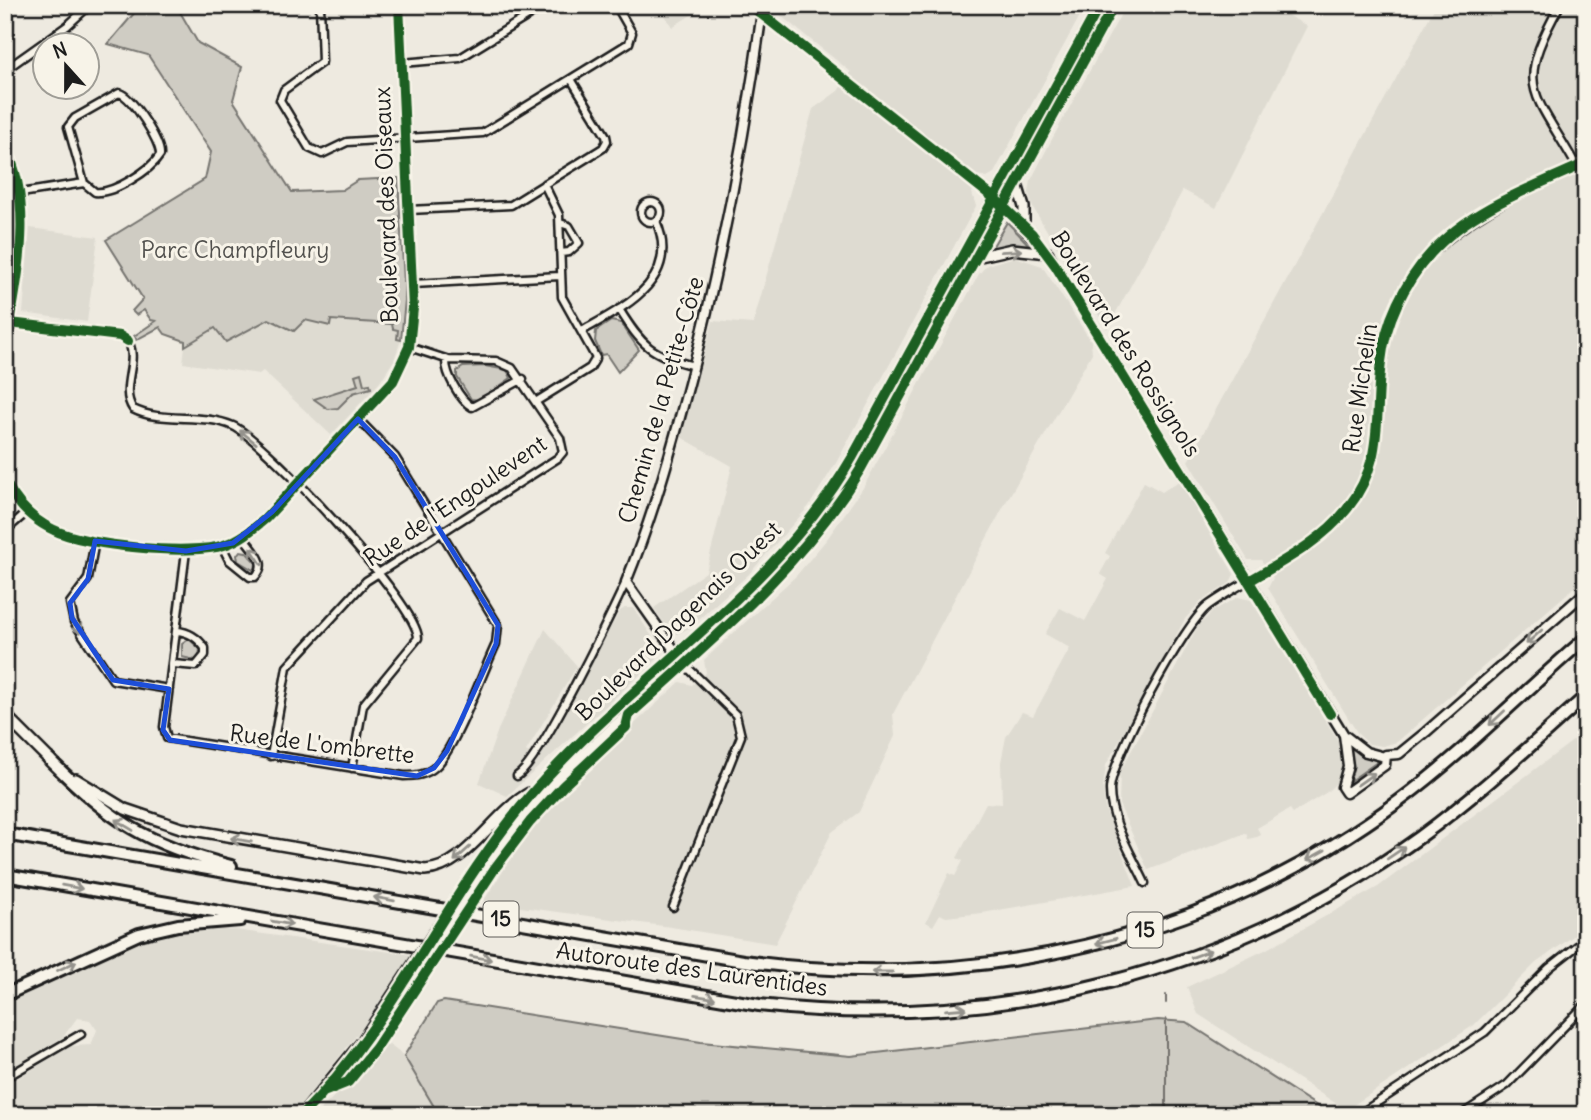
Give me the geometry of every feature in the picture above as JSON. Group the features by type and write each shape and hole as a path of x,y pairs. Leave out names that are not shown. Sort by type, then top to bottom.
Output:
{"highway":[{"name":"Autoroute des Laurentides","path":"292,882 735,960 792,967 906,971 1028,959 1097,944 1179,919 1250,889 1317,855 1419,786 1586,637"},
{"name":"Autoroute des Laurentides","path":"5,875 785,1008 916,1012 1023,1001 1101,985 1182,961 1250,934 1316,903 1362,876 1433,827 1586,696"},
{"path":"50,760 91,802 140,835 197,857 292,882"},
{"name":"15","path":"5,834 292,882"},
{"path":"5,995 139,934 187,924 256,919"}],"main road":[{"name":"Boulevard Dagenais Ouest","path":"302,1115 323,1092 342,1077 372,1041 471,883 536,789 571,752 764,574 822,506 852,458 1100,5"},
{"name":"Boulevard Dagenais Ouest","path":"471,883 544,795 772,584 827,521 860,470 1114,5"},
{"path":"1017,184 1024,207 1024,225"},
{"path":"976,257 1009,249 1048,253"},
{"path":"5,715 50,760 98,794 162,823 418,870 431,870 452,862 509,805 536,789"}],"street":[{"path":"5,71 67,26 90,5"},
{"path":"221,5 229,9 236,5"},
{"path":"320,5 322,62 283,91 282,106 309,148 317,153 327,153 346,142 483,133 632,40 632,33 615,5"},
{"name":"Boulevard des Oiseaux","path":"5,481 27,512 64,535 186,551 222,546 243,536 265,519 393,381 409,347 413,284 398,5"},
{"path":"402,63 458,59 546,5"},
{"name":"Boulevard des Rossignols","path":"750,5 763,10 994,198 1024,225 1048,253 1344,735 1366,752 1384,756 1385,765 1346,793 1342,787 1348,760 1344,735"},
{"path":"1560,5 1537,48 1533,84 1539,104 1577,167"},
{"name":"Chemin de la Petite-Côte","path":"517,776 528,764 578,677 626,582 660,488 694,366 721,248 763,10"},
{"path":"409,210 509,205 600,149 607,141 571,79"},
{"path":"125,94 160,147 159,158 106,192 91,191 84,183 69,136 69,125 111,96 125,94"},
{"path":"5,146 21,193 21,229 5,355"},
{"name":"Rue Michelin","path":"1145,883 1113,810 1110,786 1113,768 1194,619 1210,604 1324,533 1345,511 1363,484 1377,439 1380,364 1386,335 1402,295 1422,264 1448,237 1474,218 1586,163"},
{"path":"21,193 84,183"},
{"path":"537,401 593,364 595,351 563,299 560,223 557,207 544,184"},
{"path":"582,331 620,309 645,290 659,268 662,241 656,221"},
{"path":"560,223 569,226 579,243 569,252 561,253"},
{"path":"413,284 560,276"},
{"path":"620,309 649,350 661,357 694,366"},
{"path":"8,322 124,337 132,352 128,397 133,409 235,427 298,483 377,572 416,628 418,638 363,705 352,768"},
{"name":"Rue de l'Engoulevent","path":"271,756 287,667 377,572 560,456 562,442 523,379 512,368 500,362 446,359 409,347"},
{"path":"446,359 447,371 472,407 523,379"},
{"name":"Rue de L'ombrette","path":"186,551 163,730 169,739 409,776 424,774 437,766 447,751 497,640 495,619 395,457 358,419"},
{"path":"5,531 27,512"},
{"path":"222,546 232,562 248,576 255,577 262,569 263,563 243,536"},
{"path":"95,541 88,579 70,603 72,618 113,680 169,689"},
{"path":"626,582 684,664 736,715 741,736 673,907"},
{"path":"1384,756 1399,754 1586,592"},
{"path":"173,664 194,666 201,663 205,655 201,642 188,633 177,631"},
{"path":"1358,1115 1479,1037 1549,968 1586,939"},
{"path":"1461,1115 1517,1076 1586,1004"},
{"path":"5,1078 81,1034"}],"highlighted area":[{"path":"358,419 395,457 498,625 496,644 447,751 434,768 417,776 170,740 163,730 169,689 113,680 72,618 70,603 88,579 95,541 186,551 233,543 272,512"}],"shaded area":[{"path":"659,5 707,5 672,27"},
{"path":"772,5 1086,5 994,173 987,177 978,175 972,193 976,206 836,463 809,506 749,574 689,628 677,634 669,630 654,608 706,572 732,466 681,437 713,321 753,324 813,109 838,91 851,72 781,16"},
{"path":"1126,5 1269,5 1307,26 1216,208 1183,190 1107,329 1032,206 1029,193 1031,180 1051,141"},
{"path":"1436,5 1586,5 1586,577 1397,742 1383,746 1369,744 1358,734 1268,588 1273,578 1261,560 1248,560 1188,461"},
{"path":"30,228 98,237 87,322 23,313"},
{"path":"1015,257 1042,266 1091,341 1092,353 1006,502 893,714 895,736 859,812 832,832 775,944 483,902 526,836 604,752 680,682 692,685 706,673 704,660 796,576 827,539 863,488 979,274 987,265"},
{"path":"269,319 294,331 305,319 329,326 331,320 393,324 398,330 398,340 401,340 394,360 380,382 331,435 263,371 259,374 183,363 185,346 215,328 226,342"},
{"path":"1179,481 1234,574 1230,583 1200,602 1185,619 1106,765 1103,788 1105,808 1135,886 982,913 946,917 940,914 933,926 926,922 949,873 955,876 963,861 957,858 986,803 1002,804 1001,762 1006,737 1022,712 1033,716 1070,648 1045,634 1060,608 1085,621 1108,579 1100,574 1110,556 1105,553 1144,482 1162,492"},
{"path":"1238,597 1251,600 1337,739 1344,759 1341,778 1327,792 1293,813 1290,809 1257,828 1261,835 1257,837 1248,839 1246,833 1148,870 1119,804 1120,772 1198,626 1213,611"},
{"path":"633,608 655,641 659,656 656,660 507,796 479,783 498,730 545,629 577,666 526,751 539,758 620,611"},
{"path":"1586,731 1586,927 1536,963 1474,1025 1346,1110 1198,1014 1187,987 1265,950 1378,887"},
{"path":"190,929 236,930 412,955 363,1027 293,1115 10,1115 5,1107 5,1086 71,1046 91,1045 97,1030 90,1020 77,1018 63,1037 5,1072 5,999 128,943 165,932"},
{"path":"388,1044 404,1056 439,1115 315,1115"}],"green space":[{"name":"Parc Champfleury","path":"141,5 176,5 198,43 242,67 233,100 292,192 342,190 358,180 398,178 405,300 401,340 397,339 398,330 393,329 392,324 331,320 330,326 305,320 294,331 269,319 226,342 215,328 185,346 185,341 165,334 160,327 136,340 134,336 156,321 151,320 144,310 136,315 132,311 143,299 106,240 205,179 211,152 148,55 108,44"},
{"path":"1007,222 1031,247 990,251"},
{"path":"611,321 621,323 639,350 618,372 606,354 601,355 595,341 596,331"},
{"path":"485,366 507,370 511,378 480,400 471,399 457,377 457,371 463,367"},
{"path":"361,373 364,385 370,384 371,388 353,393 338,408 328,409 314,399 358,385 355,375"},
{"path":"240,551 246,552 256,563 255,571 238,561 237,555"},
{"path":"189,639 200,649 199,657 195,660 182,657 182,644"},
{"path":"1351,749 1380,760 1347,783 1352,769"},
{"path":"444,1001 701,1042 851,1056 1158,1020 1186,1022 1331,1115 439,1115 404,1056 437,1003"}],"waterway":[{"path":"1166,995 1166,1003"},
{"path":"1166,1019 1166,1115"}],"cycle path":[{"path":"5,481 14,497 32,516 46,526 69,536 138,548 188,550 224,545 251,531 265,519 393,381 409,347 413,308 399,5"},
{"path":"750,5 994,198 1032,234 1055,265 1330,714"},
{"path":"302,1115 335,1079 364,1040 471,876 529,797 611,713 742,594 782,552 819,507 852,458 1100,5"},
{"path":"323,1092 348,1082 376,1048 495,868 530,822 563,786 626,727 629,715 754,601 783,571 836,506 860,470 1114,5"},
{"path":"5,146 15,171 21,223 17,276 5,355"},
{"path":"1249,581 1301,550 1326,531 1347,509 1359,491 1373,456 1381,362 1387,332 1404,290 1421,265 1447,237 1483,212 1524,190 1586,163"},
{"path":"10,323 120,336 128,341"}]}
